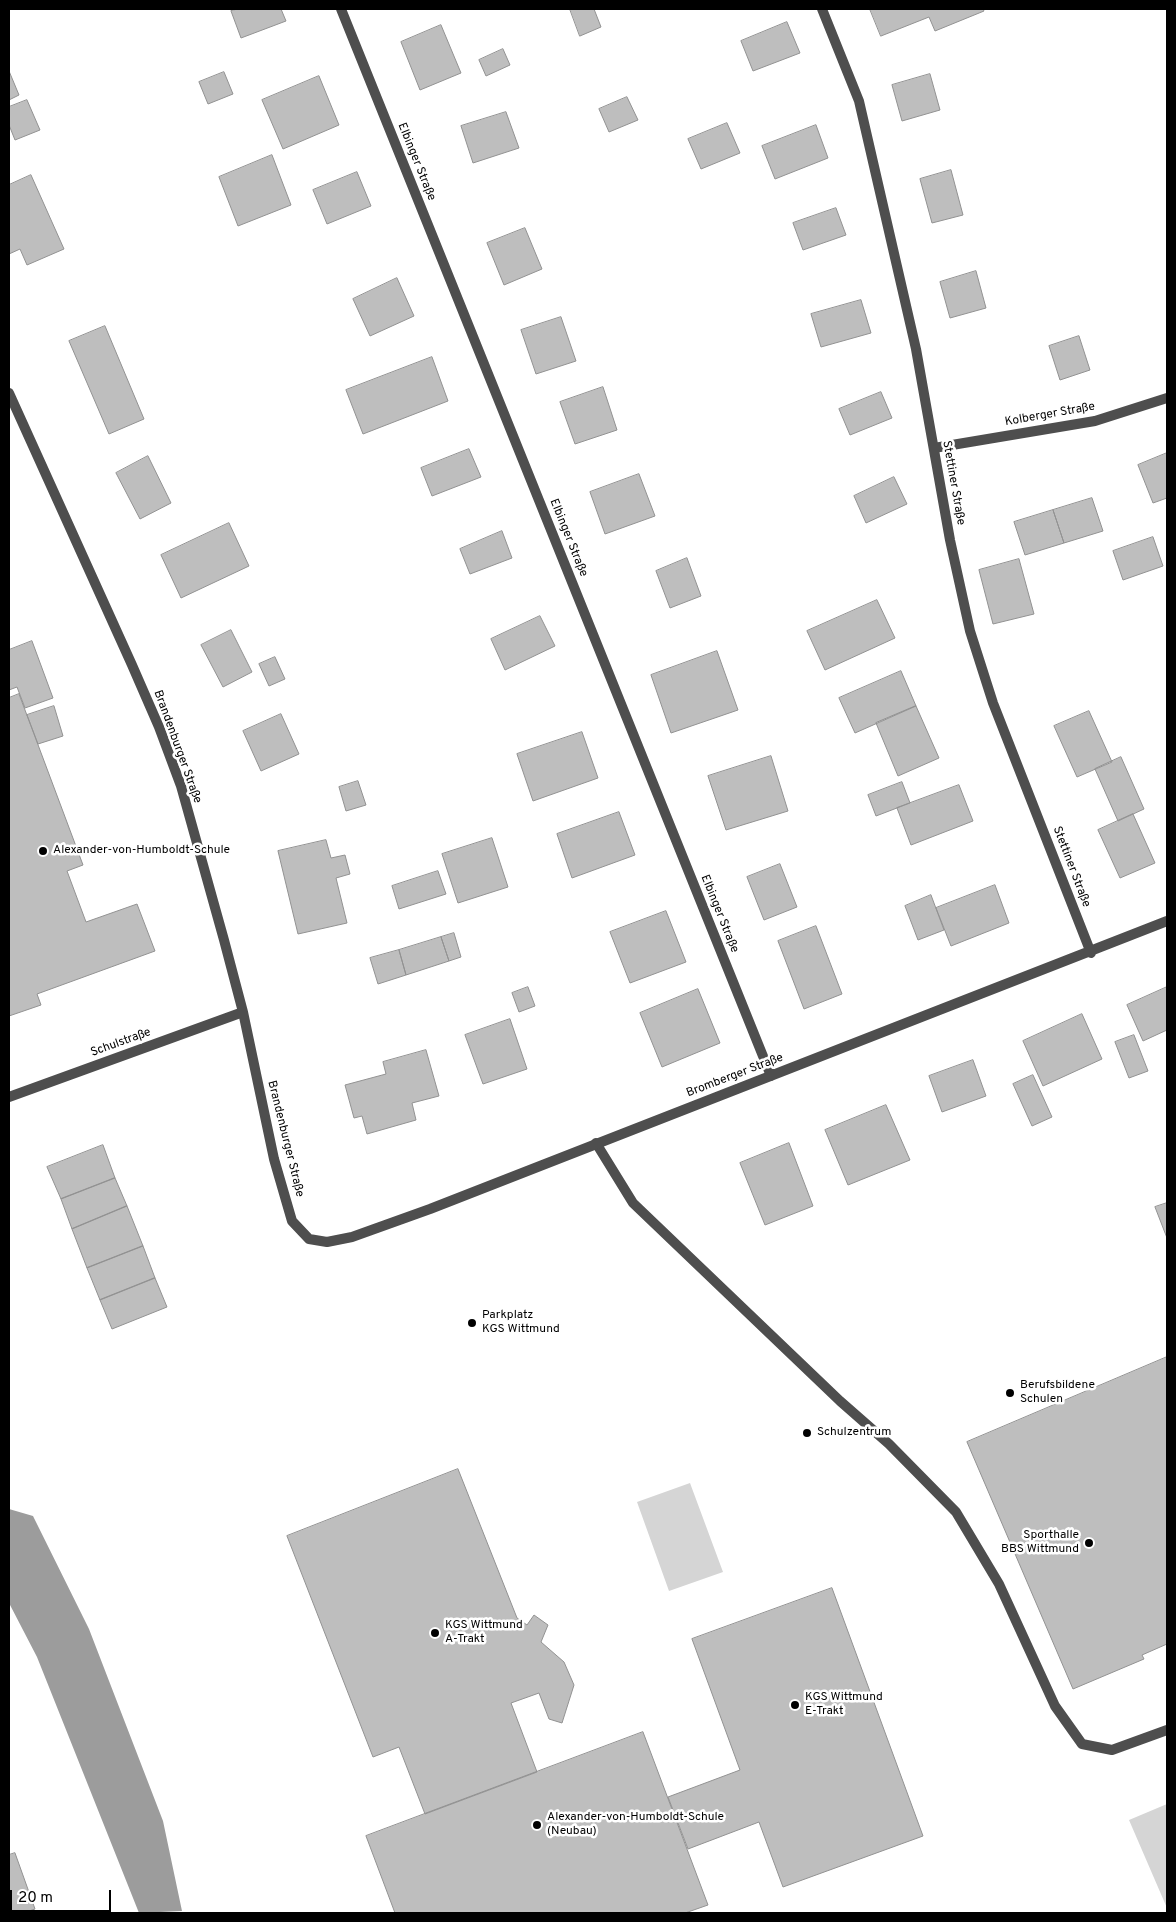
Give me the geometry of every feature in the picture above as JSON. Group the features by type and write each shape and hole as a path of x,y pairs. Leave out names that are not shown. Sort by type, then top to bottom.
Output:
{"street":[{"name":"Elbinger Straße","path":"341,9 771,1076"},
{"name":"Stettiner Straße","path":"822,9 859,101 916,349 950,540 970,631 993,703 1091,953"},
{"name":"Brandenburger Straße","path":"9,393 159,727 181,786 242,1012 274,1159 292,1221 309,1239"},
{"name":"Kolberger Straße","path":"934,448 1095,421 1167,398"},
{"name":"Bromberger Straße","path":"309,1239 327,1242 352,1237 430,1209 596,1143 1091,953 1167,921"},
{"name":"Schulstraße","path":"9,1097 242,1012"},
{"path":"596,1143 633,1203 840,1401 888,1444 956,1512 999,1584 1055,1706 1082,1744 1112,1750 1167,1730"}],"shaded area":[{"path":"690,1483 723,1572 669,1591 637,1502"},
{"path":"9,1509 33,1516 89,1629 163,1821 182,1911 139,1913 37,1657 9,1603"},
{"path":"1167,1804 1167,1908 1129,1820"}],"building":[{"path":"238,9 281,9 286,21 241,38 231,11"},
{"path":"570,9 594,9 601,27 580,36"},
{"path":"870,9 983,9 984,11 935,31 929,17 881,36"},
{"path":"787,22 800,53 753,71 741,41"},
{"path":"441,25 461,73 420,90 401,42"},
{"path":"503,49 510,65 486,76 479,60"},
{"path":"9,71 19,95 9,100"},
{"path":"224,72 233,94 208,104 199,82"},
{"path":"930,74 940,110 902,121 892,85"},
{"path":"319,76 339,125 283,149 262,100"},
{"path":"627,97 638,120 609,132 599,109"},
{"path":"27,100 40,130 15,140 9,125 9,107"},
{"path":"506,112 519,148 473,163 461,126"},
{"path":"727,123 740,153 701,169 688,139"},
{"path":"816,125 828,158 775,179 762,146"},
{"path":"272,155 291,205 238,226 219,177"},
{"path":"951,170 963,215 932,223 920,179"},
{"path":"357,172 371,206 327,224 313,190"},
{"path":"31,175 64,249 27,265 20,249 9,254 9,185"},
{"path":"836,208 846,235 803,250 793,223"},
{"path":"525,228 542,269 504,285 487,243"},
{"path":"976,271 986,308 950,318 940,282"},
{"path":"397,278 414,316 370,336 353,299"},
{"path":"861,300 871,333 821,347 811,314"},
{"path":"561,317 576,361 536,374 521,330"},
{"path":"105,326 144,419 109,434 69,341"},
{"path":"1079,336 1090,370 1060,380 1049,346"},
{"path":"432,357 448,401 363,434 346,390"},
{"path":"603,387 617,430 575,444 560,402"},
{"path":"881,392 892,418 850,435 839,409"},
{"path":"469,449 481,477 432,496 421,468"},
{"path":"1167,453 1167,498 1153,503 1138,465"},
{"path":"148,456 171,503 140,519 116,473"},
{"path":"639,474 655,516 605,534 590,492"},
{"path":"894,477 907,504 866,523 854,496"},
{"path":"1092,498 1103,531 1064,543 1053,510"},
{"path":"1053,510 1064,543 1025,555 1014,522"},
{"path":"229,523 249,566 181,598 161,555"},
{"path":"502,531 512,558 470,574 460,549"},
{"path":"1153,537 1163,566 1123,580 1113,551"},
{"path":"687,558 701,596 670,608 656,571"},
{"path":"1019,559 1034,614 993,624 979,570"},
{"path":"877,600 895,638 825,670 807,631"},
{"path":"540,616 555,646 505,670 491,639"},
{"path":"231,630 252,672 223,687 201,645"},
{"path":"32,641 53,698 25,708 17,687 9,690 9,650"},
{"path":"717,651 738,710 671,733 651,675"},
{"path":"275,657 285,679 269,686 259,664"},
{"path":"901,671 916,706 855,733 839,698"},
{"name":"Alexander-von-Humboldt-Schule","path":"19,694 83,865 67,871 86,922 137,904 155,951 37,994 41,1005 9,1016 9,698"},
{"path":"54,706 63,736 38,744 27,715"},
{"path":"916,706 939,758 898,776 876,723"},
{"path":"1089,711 1112,762 1077,777 1054,726"},
{"path":"281,714 299,754 261,771 243,731"},
{"path":"582,732 598,778 533,801 517,754"},
{"path":"771,756 788,811 726,830 708,776"},
{"path":"1121,757 1144,809 1118,821 1095,769"},
{"path":"358,781 366,805 346,811 339,787"},
{"path":"902,782 910,803 876,816 868,795"},
{"path":"959,785 973,821 911,845 897,808"},
{"path":"619,812 635,855 572,878 557,834"},
{"path":"1133,814 1155,863 1120,878 1098,830"},
{"path":"492,838 508,887 458,903 442,854"},
{"path":"326,840 331,858 345,855 350,874 336,878 347,923 298,934 278,851"},
{"path":"780,864 797,907 764,920 747,877"},
{"path":"438,871 446,894 399,909 392,886"},
{"path":"995,885 1009,923 951,946 936,908"},
{"path":"931,895 944,930 918,940 905,906"},
{"path":"666,911 686,962 630,983 610,932"},
{"path":"816,926 842,994 804,1009 778,941"},
{"path":"454,933 461,957 449,961 441,937"},
{"path":"441,937 449,961 406,975 399,950"},
{"path":"399,950 406,975 378,984 370,958"},
{"path":"528,987 535,1006 519,1012 512,993"},
{"path":"1167,987 1167,1030 1143,1041 1127,1005"},
{"path":"698,989 720,1043 662,1067 640,1013"},
{"path":"1082,1014 1102,1059 1043,1086 1023,1041"},
{"path":"510,1019 527,1069 483,1084 465,1035"},
{"path":"1134,1035 1148,1071 1129,1078 1115,1042"},
{"path":"426,1050 439,1096 412,1103 416,1120 367,1134 362,1116 354,1118 345,1085 386,1074 383,1062"},
{"path":"973,1060 986,1096 942,1112 929,1076"},
{"path":"1033,1075 1052,1117 1032,1126 1013,1084"},
{"path":"886,1105 910,1160 848,1185 825,1130"},
{"path":"789,1143 813,1206 765,1225 740,1163"},
{"path":"103,1145 115,1178 61,1199 47,1167"},
{"path":"115,1178 127,1206 72,1229 61,1199"},
{"path":"1167,1203 1167,1238 1155,1207"},
{"path":"127,1206 143,1246 87,1268 72,1229"},
{"path":"143,1246 155,1278 100,1300 87,1268"},
{"path":"155,1278 167,1307 112,1329 100,1300"},
{"name":"Sporthalle BBS Wittmund","path":"1167,1357 1167,1644 1142,1655 1144,1659 1073,1689 967,1442"},
{"name":"KGS Wittmund A-Trakt","path":"458,1469 517,1618 527,1625 534,1615 548,1625 541,1642 564,1662 574,1685 562,1723 549,1719 539,1693 511,1703 537,1772 425,1814 399,1747 373,1757 287,1536"},
{"name":"KGS Wittmund E-Trakt","path":"832,1588 923,1836 783,1887 759,1822 688,1849 668,1797 740,1770 692,1639"},
{"name":"Alexander-von-Humboldt-Schule (Neubau)","path":"643,1732 708,1905 685,1913 395,1913 366,1836"},
{"path":"15,1853 35,1909 23,1913 9,1913 9,1855"}],"place":[{"name":"Alexander-von-Humboldt-Schule","path":"43,851"},
{"name":"Parkplatz KGS Wittmund","path":"472,1323"},
{"name":"Berufsbildene Schulen","path":"1010,1393"},
{"name":"Schulzentrum","path":"807,1433"},
{"name":"Sporthalle BBS Wittmund","path":"1089,1543"},
{"name":"KGS Wittmund A-Trakt","path":"435,1633"},
{"name":"KGS Wittmund E-Trakt","path":"795,1705"},
{"name":"Alexander-von-Humboldt-Schule (Neubau)","path":"537,1825"}]}
